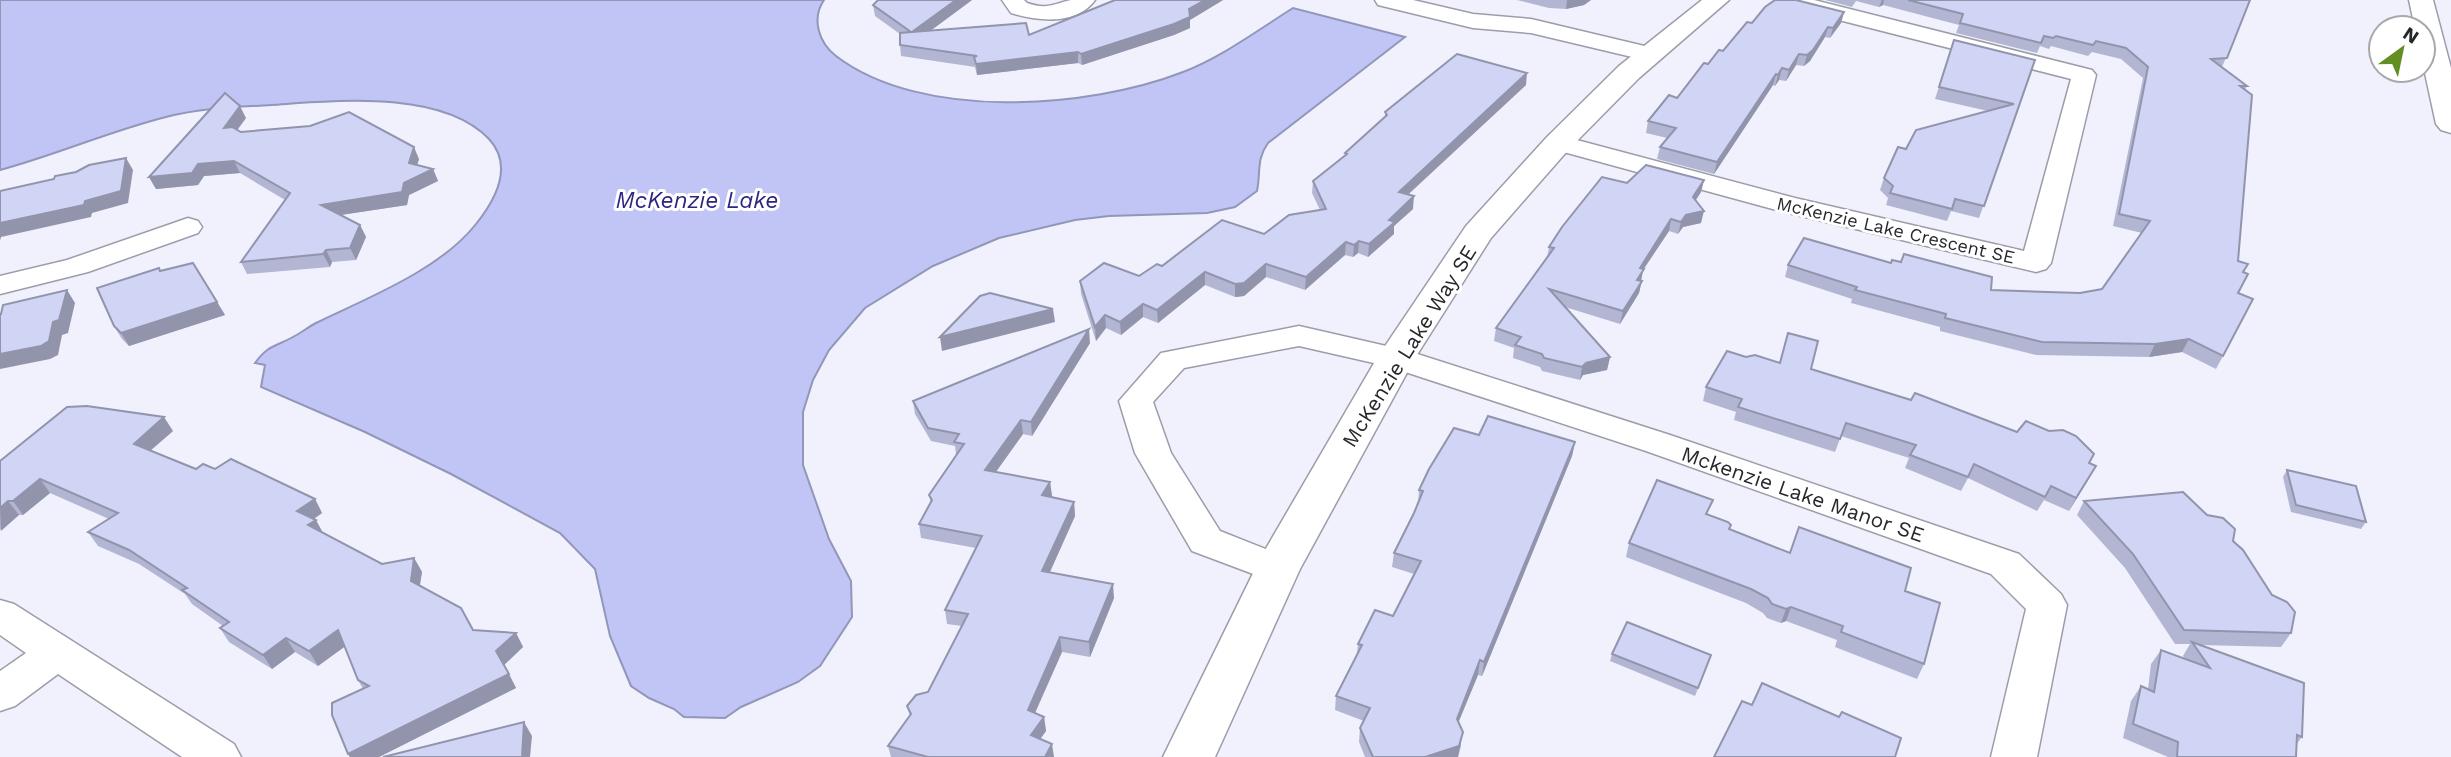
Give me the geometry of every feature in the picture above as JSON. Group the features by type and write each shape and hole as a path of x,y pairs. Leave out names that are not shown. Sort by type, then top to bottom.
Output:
{"main road":[{"name":"McKenzie Lake Way SE","path":"1189,757 1277,569 1396,358 1478,233 1558,143 1639,63 1717,0"},
{"path":"2421,0 2451,124"}],"street":[{"path":"1013,0 1019,8 1044,13 1069,10 1084,0"},
{"path":"1386,0 1473,21 1504,39 1639,63"},
{"name":"McKenzie Lake Crescent SE","path":"1558,143 1790,205 2036,263 2084,75 1788,0"},
{"path":"0,285 76,266 188,227"},
{"path":"1277,569 1206,541 1153,453 1136,401 1172,360 1299,336 1396,358"},
{"name":"Mckenzie Lake Manor SE","path":"1396,358 1658,443 2005,564 2048,605 2014,757"},
{"path":"0,615 218,757"},
{"path":"0,694 58,652"}],"water":[{"name":"McKenzie Lake","path":"0,0 824,0 818,15 821,38 836,56 871,77 913,91 958,99 1006,102 1054,100 1144,85 1197,66 1226,51 1293,8 1405,37 1268,143 1260,160 1257,191 1235,207 1207,213 1109,216 1075,220 999,238 933,266 865,308 829,350 813,380 803,412 803,465 829,539 851,581 852,617 820,666 798,682 741,707 725,718 684,717 631,686 610,636 595,569 560,533 451,474 365,432 261,387 265,365 255,363 268,349 423,269 461,240 476,224 490,204 501,171 496,149 489,139 468,123 444,112 416,105 355,101 245,106 166,117 0,170"}],"building":[{"path":"878,0 956,0 912,32 1026,23 1029,35 1115,0 1205,0 1189,9 1190,17 1174,24 1081,54 1078,52 976,64 974,57 977,56 900,45 900,33 911,32 873,5"},
{"path":"1775,0 1796,0 1844,12 1833,28 1828,27 1813,50 1807,55 1799,54 1789,70 1782,68 1778,75 1776,74 1717,162 1660,147 1676,128 1648,121 1669,95 1677,98 1704,63 1708,64 1719,50 1723,51 1747,22 1752,23 1765,7"},
{"path":"1908,0 2250,0 2227,58 2211,59 2247,86 2240,86 2252,95 2238,261 2248,264 2243,272 2248,274 2238,293 2253,299 2223,356 2189,339 2155,344 2042,342 1945,318 1946,314 1855,290 1857,287 1788,265 1804,238 1891,263 1892,260 1901,262 1904,254 1992,277 1991,290 2080,293 2102,289 2150,221 2119,214 2148,67 2126,48 2096,41 2093,45 2056,36 2044,36 2041,43 1960,23 1963,14"},
{"path":"1954,40 2035,60 1984,206 1955,199 1952,209 1890,193 1893,186 1884,178 1898,147 1906,149 1916,130 2014,104 1939,87"},
{"path":"1457,54 1527,73 1399,192 1414,196 1389,220 1395,222 1369,244 1359,241 1354,245 1346,242 1306,277 1266,264 1244,283 1235,284 1205,272 1157,310 1143,304 1120,322 1105,315 1095,327 1080,281 1104,263 1139,276 1157,264 1162,266 1222,220 1264,234 1289,215 1326,209 1313,181 1347,154 1345,153 1387,115 1385,112"},
{"path":"225,93 240,106 224,128 232,127 241,132 310,126 349,112 414,147 409,163 433,169 404,183 402,192 321,205 360,225 350,248 326,250 323,254 241,262 290,193 234,161 198,164 192,173 149,177"},
{"path":"126,158 121,191 85,201 84,205 0,223 0,191 54,179 55,176 76,172 89,165"},
{"path":"1646,165 1704,180 1693,197 1704,211 1686,215 1681,222 1671,219 1640,268 1644,269 1637,280 1642,281 1623,311 1549,289 1610,357 1586,363 1582,367 1544,358 1542,354 1515,345 1521,337 1496,328 1554,248 1549,247 1562,227 1602,177 1627,183"},
{"path":"193,263 217,302 121,333 114,326 97,288 159,268 160,271"},
{"path":"67,290 59,320 53,322 49,341 41,346 0,354 0,314 3,305"},
{"path":"990,293 1053,309 940,337 980,296"},
{"path":"1089,329 1031,422 1021,420 985,470 1050,482 1042,495 1074,502 1042,571 1113,584 1089,642 1060,637 1028,710 1044,717 1031,735 1052,744 1045,757 928,757 888,746 911,714 907,706 916,695 928,692 968,614 945,610 982,536 919,524 932,500 929,495 964,444 954,442 959,434 928,428 913,401"},
{"path":"1788,333 1818,341 1811,369 1911,400 1915,393 2017,432 2026,421 2049,431 2063,430 2076,436 2094,454 2089,463 2096,466 2076,498 2051,486 2045,497 1974,464 1968,477 1910,455 1916,445 1846,423 1840,439 1738,407 1742,399 1706,387 1727,351 1746,357 1755,355 1780,363"},
{"path":"87,406 164,417 134,444 196,469 203,464 215,469 231,459 315,499 297,511 316,520 308,525 382,564 414,558 411,581 461,608 473,630 516,633 496,651 509,674 348,754 332,715 332,703 369,686 358,680 338,630 309,651 286,638 263,655 220,628 229,622 182,590 187,588 129,550 88,532 118,513 40,479 0,508 0,461 67,407"},
{"path":"1488,416 1575,442 1484,662 1480,660 1457,719 1463,732 1459,746 1425,757 1373,757 1360,728 1370,708 1336,696 1362,645 1358,644 1375,610 1393,616 1421,561 1394,553 1414,513 1423,491 1419,490 1429,469 1454,428 1479,435"},
{"path":"2287,470 2356,486 2366,522 2296,505"},
{"path":"1657,480 1713,500 1706,514 1728,522 1731,525 1729,529 1790,553 1799,527 1911,568 1905,591 1940,603 1924,664 1841,632 1843,626 1791,607 1786,609 1772,604 1768,598 1751,589 1629,543"},
{"path":"2183,492 2207,515 2223,518 2235,529 2233,541 2243,550 2272,595 2287,602 2295,612 2291,633 2184,630 2133,554 2084,501"},
{"path":"1627,622 1711,655 1698,688 1612,654"},
{"path":"2192,642 2304,683 2302,737 2297,735 2296,757 2177,757 2178,742 2133,724 2141,686 2154,692 2161,650 2210,668"},
{"path":"1762,683 1839,717 1842,712 1901,738 1895,757 1714,757 1742,701 1752,705"},
{"path":"524,722 522,757 383,757"}]}
